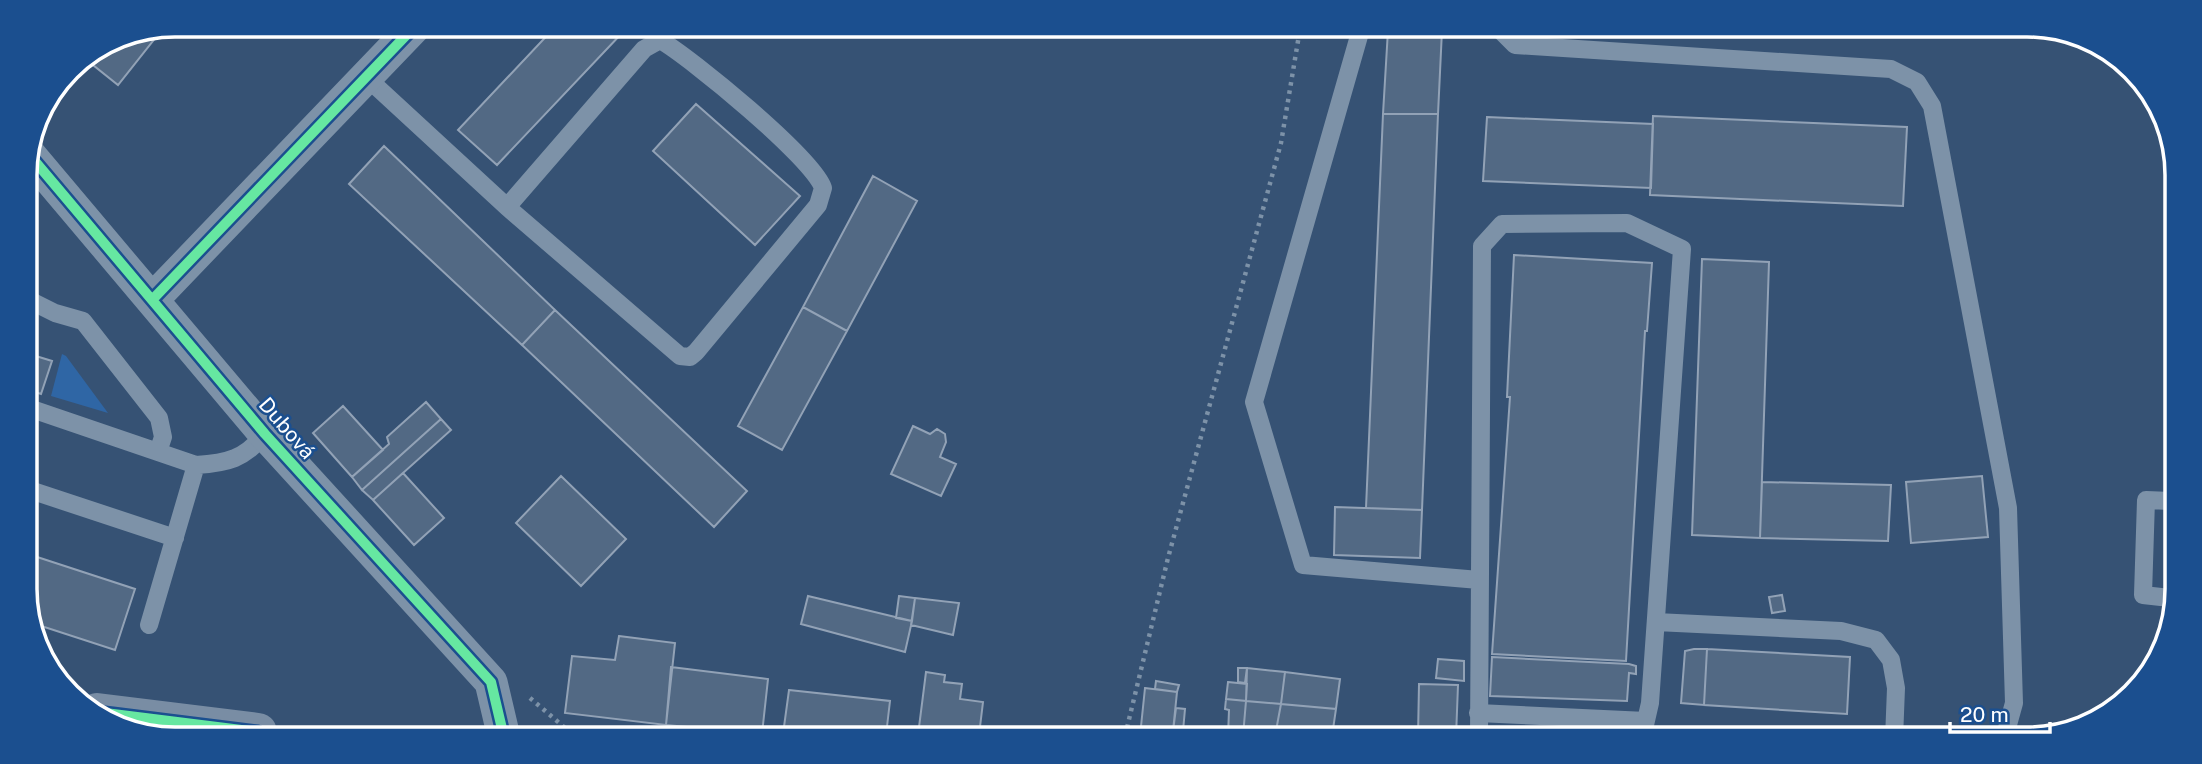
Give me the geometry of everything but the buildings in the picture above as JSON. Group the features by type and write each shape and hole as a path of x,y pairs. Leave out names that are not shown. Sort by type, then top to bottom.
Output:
{"street":[{"path":"153,299 405,37"},
{"name":"Dubová","path":"37,164 265,434 491,681 502,727"},
{"path":"117,714 218,727"}],"lane":[{"path":"1359,37 1254,402 1303,565 1479,580"},
{"path":"1507,37 1515,45 1891,69 1917,82 1932,106 2008,508 2014,704 2007,727"},
{"path":"366,77 507,206 680,356 690,357 818,205 823,188 816,175 770,128 686,54 660,40 644,48 507,206"},
{"path":"1479,727 1482,246 1502,224 1627,223 1682,249 1656,622 1644,727"},
{"path":"37,304 55,313 83,321 159,418 163,438 158,452"},
{"path":"37,411 196,465 215,464 248,454 265,434"},
{"path":"149,625 196,465"},
{"path":"37,492 175,538"},
{"path":"2165,502 2146,500 2143,595 2165,597"},
{"path":"1656,622 1841,631 1876,640 1891,660 1896,688 1894,727"},
{"path":"1478,713 1623,727"}],"path":[{"path":"1127,727 1168,558 1281,143 1299,37"}],"shaded area":[{"path":"62,354 66,356 108,413 51,396"}],"cycle path":[{"path":"153,299 404,37"},
{"path":"37,164 265,434 491,682 502,727"},
{"path":"117,714 218,727"}]}
